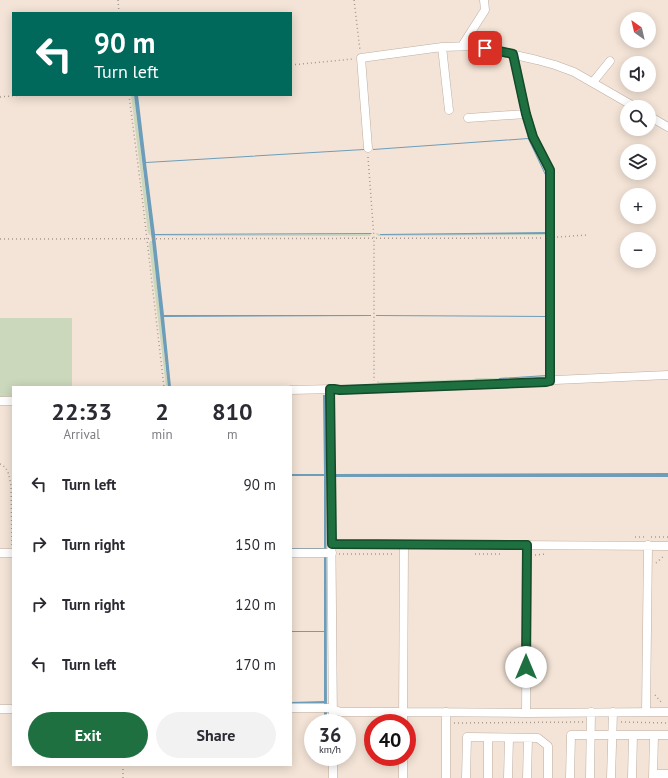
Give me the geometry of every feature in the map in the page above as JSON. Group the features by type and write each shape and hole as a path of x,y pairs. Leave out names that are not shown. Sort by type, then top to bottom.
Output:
{"street":[{"path":"462,46 485,10 484,0"},
{"path":"368,148 361,58 442,47 475,46 555,65 574,72 623,100"},
{"path":"442,47 449,110"},
{"path":"513,54 526,114 533,137 550,170 550,381"},
{"path":"593,82 610,60"},
{"path":"468,118 526,114"},
{"path":"656,120 668,127"},
{"path":"292,390 374,389 668,375"},
{"path":"330,389 333,714"},
{"path":"0,401 12,401"},
{"path":"403,712 404,545"},
{"path":"292,553 404,545 668,546"},
{"path":"526,713 527,545"},
{"path":"646,712 648,546"},
{"path":"0,553 12,553"},
{"path":"292,708 330,708 341,712 668,712"},
{"path":"0,709 12,709"},
{"path":"446,712 446,778"},
{"path":"590,778 591,712"},
{"path":"612,778 613,712"},
{"path":"570,778 571,735 668,735"},
{"path":"632,778 633,735"},
{"path":"654,735 653,776 668,774"},
{"path":"466,778 467,738 538,738 548,746 548,778"},
{"path":"488,738 488,778"},
{"path":"508,778 509,738"},
{"path":"528,738 528,778"},
{"path":"333,766 333,778"},
{"path":"403,766 403,778"}],"path":[{"path":"118,0 120,12"},
{"path":"292,65 361,58 354,0"},
{"path":"0,97 12,96"},
{"path":"129,96 164,386"},
{"path":"368,148 374,238 374,389"},
{"path":"0,239 550,238 587,236"},
{"path":"0,464 8,472 12,530"},
{"path":"656,563 665,555 668,555"},
{"path":"655,695 662,703 668,703"},
{"path":"452,725 455,722 589,722"},
{"path":"621,722 668,723"},
{"path":"123,766 123,778"}],"green space":[{"path":"131,96 134,96 151,236 148,233"},
{"path":"527,134 532,140 544,166 547,177"},
{"path":"547,177 548,234 547,235 378,236 376,234 547,234"},
{"path":"371,234 370,236 155,236 155,235"},
{"path":"150,241 152,241 168,386 166,386 149,244"},
{"path":"0,318 72,318 72,386 12,386 12,396 0,397"},
{"path":"547,376 380,384 377,383 377,381"}],"water":[{"path":"134,96 138,96 146,162 364,149 146,163 155,234 372,233 155,235 164,315 371,316 164,317 171,386 168,386"},
{"path":"522,118 527,134 547,177 547,234 380,235 546,232 546,177 528,139 373,150 528,138"},
{"path":"376,315 546,316 547,376 499,379 546,375 546,317"},
{"path":"323,395 326,395 327,714 324,714 324,703 292,703 324,701 324,632 292,631 324,631 324,557 292,557 292,548 324,548 324,476 292,476 292,474 324,474"},
{"path":"668,473 668,477 334,477 334,474"}],"route":[{"path":"485,48 513,54 526,114 533,137 550,170 550,381 374,389 330,389 332,544 527,545 526,667"}]}
